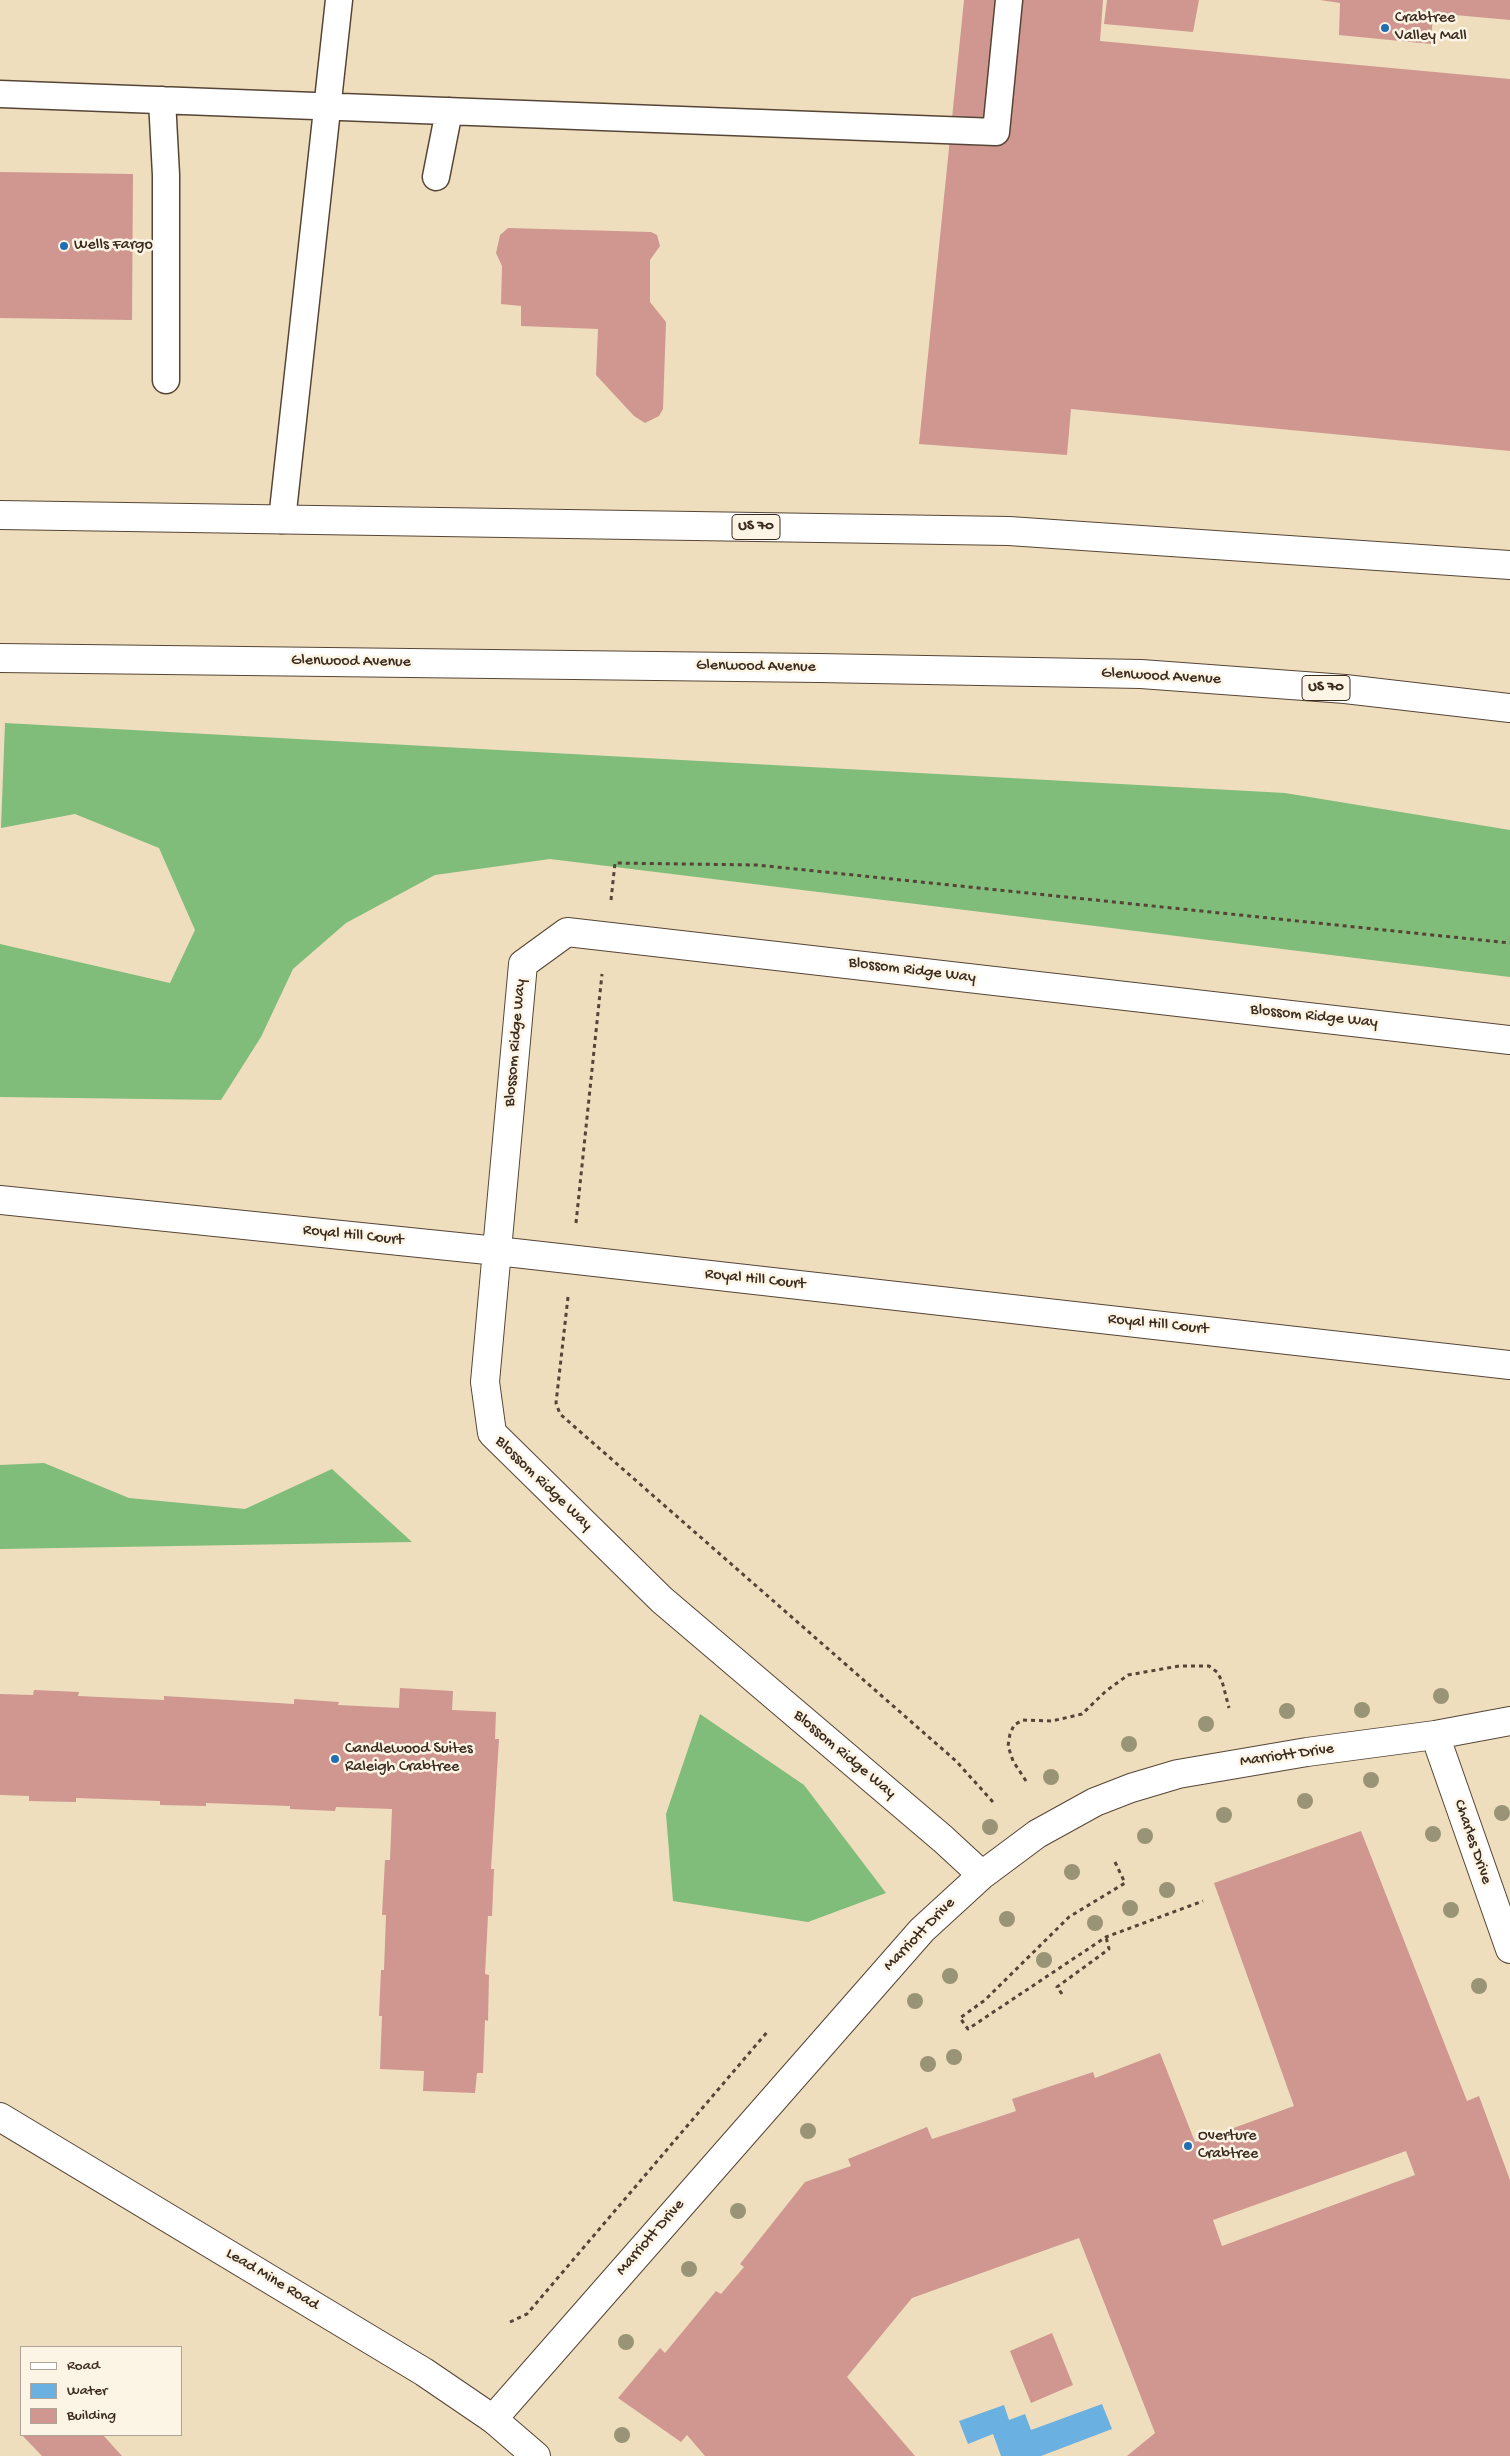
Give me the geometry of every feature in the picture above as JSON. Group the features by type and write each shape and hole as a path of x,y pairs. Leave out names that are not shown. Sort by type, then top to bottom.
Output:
{"main road":[{"name":"US 70","path":"0,515 1008,531 1510,565"},
{"name":"Glenwood Avenue","path":"0,658 1141,674 1345,689 1510,708"},
{"name":"Blossom Ridge Way","path":"982,1874 944,1839 662,1600 492,1433 485,1382 523,964 567,932 1510,1040"},
{"name":"Royal Hill Court","path":"0,1200 497,1251 1510,1365"},
{"name":"Marriott Drive","path":"493,2419 894,1960 922,1930 982,1874 1037,1834 1095,1802 1131,1788 1178,1774 1239,1762 1434,1736 1510,1721"},
{"name":"Charles Drive","path":"1434,1736 1510,1949"},
{"name":"Lead Mine Road","path":"0,2117 416,2367 493,2419 536,2456"}],"lane":[{"path":"282,520 339,0"},
{"path":"0,94 996,132 1006,0"},
{"path":"162,100 166,174 166,380"},
{"path":"436,177 449,110"}],"path":[{"path":"610,906 615,862 757,865 1510,943"},
{"path":"575,1228 603,969"},
{"path":"568,1294 556,1403 560,1414 956,1761 993,1802"},
{"path":"1026,1781 1013,1761 1008,1746 1014,1725 1023,1720 1052,1721 1082,1714 1106,1691 1128,1675 1179,1666 1209,1666 1217,1672 1222,1681 1229,1708"},
{"path":"1115,1862 1125,1883 1069,1917 984,2000 960,2018 968,2029 1106,1937 1204,1902"},
{"path":"1062,1994 1057,1987 1109,1949 1106,1937"},
{"path":"510,2322 527,2314 768,2031"}],"green space":[{"path":"5,723 1285,793 1510,830 1510,977 550,859 435,875 346,923 293,969 261,1037 221,1100 0,1097 0,944 170,983 195,930 159,848 75,814 1,828"},
{"path":"44,1463 129,1498 245,1509 332,1469 412,1542 0,1549 0,1465"},
{"path":"700,1714 804,1785 886,1893 808,1922 673,1901 666,1814"}],"water":[{"path":"1102,2404 1112,2429 1041,2456 1001,2456 993,2434 968,2444 959,2421 1004,2405 1009,2420 1025,2414 1031,2430"}],"building":[{"path":"964,0 1103,0 1100,41 1510,79 1510,451 1071,409 1067,455 919,444"},
{"path":"1107,0 1199,0 1193,32 1104,24"},
{"name":"Crabtree Valley Mall","path":"1320,0 1510,0 1510,20 1433,13 1431,44 1339,35 1340,3"},
{"path":"0,172 133,174 132,320 0,318"},
{"path":"508,228 651,232 657,235 660,246 650,260 650,302 666,322 663,409 659,416 645,423 634,416 596,375 598,329 521,326 521,306 501,304 502,266 496,253 500,235"},
{"path":"400,1688 453,1691 452,1710 496,1712 495,1739 499,1739 491,1869 494,1869 492,1916 488,1916 485,1974 489,1975 488,2021 485,2020 483,2073 477,2073 475,2093 423,2091 424,2071 380,2069 382,2016 379,2016 381,1970 384,1970 386,1915 382,1915 385,1860 390,1860 392,1809 336,1807 335,1811 290,1809 290,1806 206,1803 206,1806 160,1805 160,1801 76,1798 76,1802 29,1801 29,1796 0,1795 0,1694 33,1695 34,1690 79,1692 78,1696 164,1700 164,1696 294,1704 294,1699 339,1702 338,1705 399,1708"},
{"name":"Overture Crabtree","path":"1361,1831 1467,2101 1479,2096 1510,2180 1510,2456 1127,2456 1155,2433 1079,2238 912,2298 847,2377 915,2456 705,2456 687,2435 681,2442 618,2398 660,2348 665,2353 716,2291 721,2294 744,2267 740,2264 805,2182 851,2166 848,2159 927,2127 932,2139 1016,2111 1012,2099 1093,2072 1095,2078 1160,2053 1195,2142 1294,2106 1214,1883","holes":["1406,2151 1415,2175 1222,2246 1213,2220"]},
{"path":"1052,2333 1073,2385 1031,2403 1010,2351"},
{"path":"23,2436 104,2436 122,2456 42,2456"}],"place":[{"name":"Crabtree Valley Mall","path":"1385,28"},
{"name":"Wells Fargo","path":"64,246"},
{"name":"Candlewood Suites Raleigh Crabtree","path":"335,1759"},
{"name":"Overture Crabtree","path":"1188,2146"}]}
